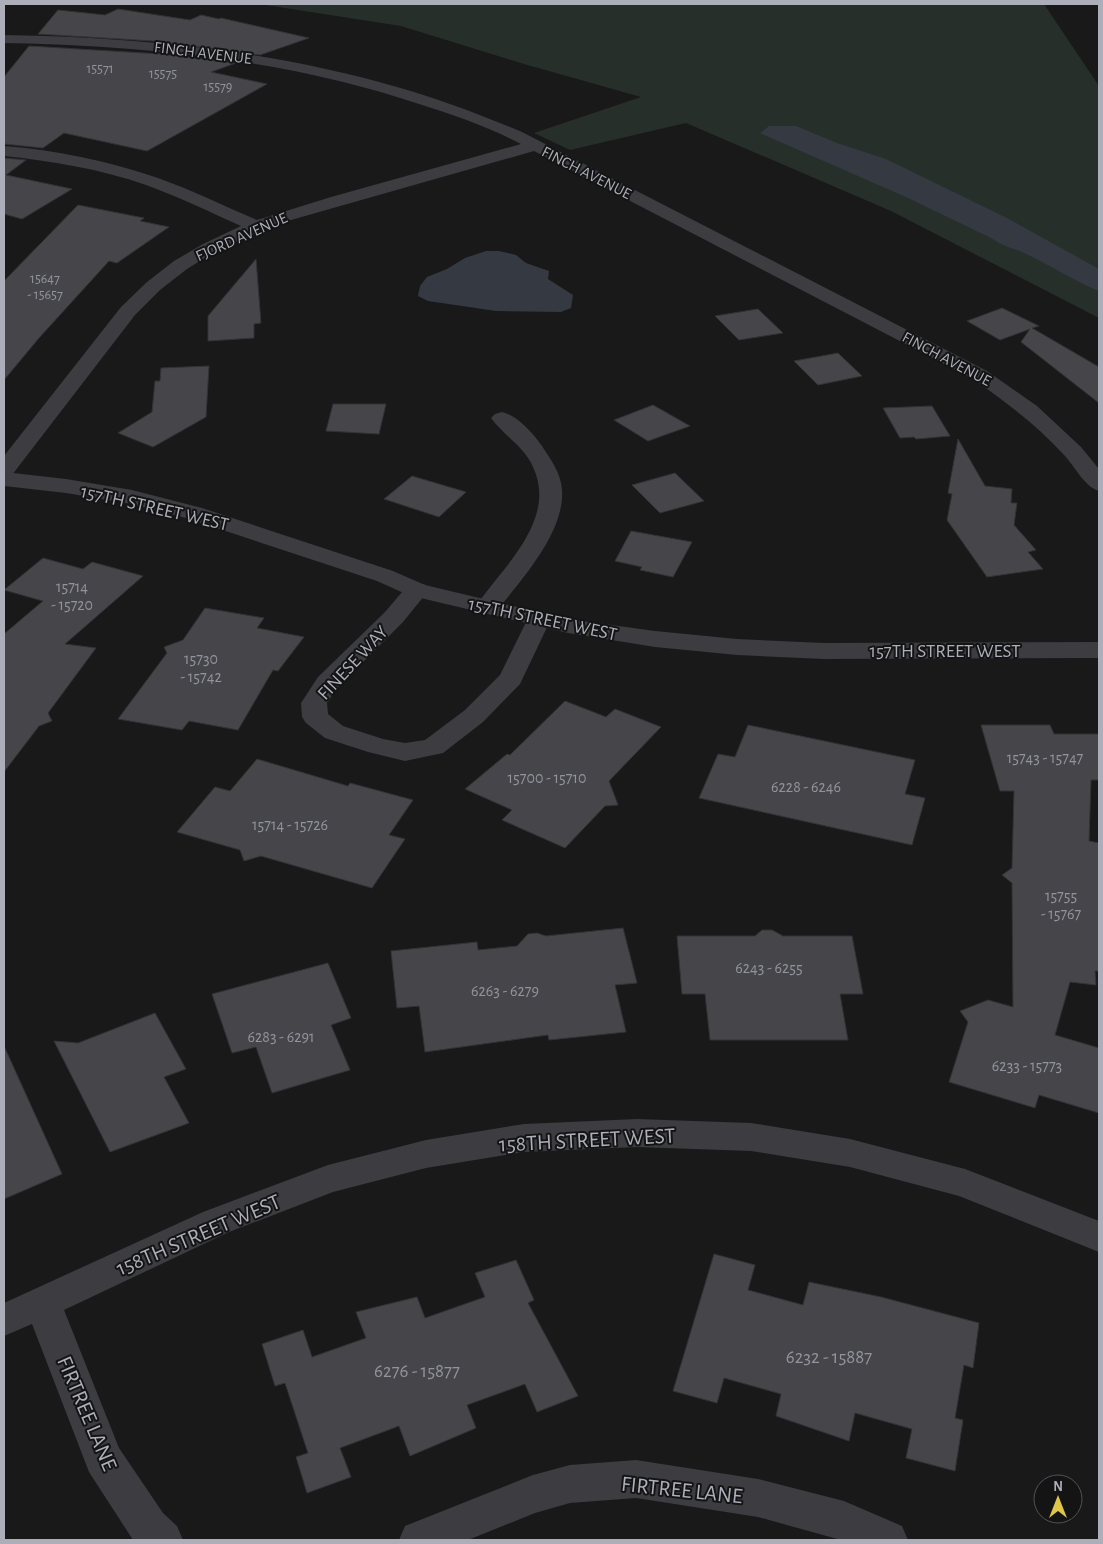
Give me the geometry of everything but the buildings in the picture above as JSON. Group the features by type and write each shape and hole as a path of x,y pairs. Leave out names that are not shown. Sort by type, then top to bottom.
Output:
{"street":[{"name":"FINCH AVENUE","path":"4,39 55,39 148,45 236,56 320,71 428,100 500,128 980,375 1024,404 1048,424 1080,457 1099,484"},
{"name":"FJORD AVENUE","path":"4,470 144,293 160,279 196,254 256,226 310,208 536,145"},
{"path":"4,151 62,158 122,171 169,188 256,226"},
{"path":"487,607 541,535 548,517 551,498 549,480 534,447 502,418"},
{"name":"157TH STREET WEST","path":"4,479 66,486 132,498 194,513 376,573 417,590 568,626 646,638 737,647 824,651 1099,650"},
{"name":"FINESE WAY","path":"417,590 394,617 327,683 314,703 315,717 334,732 378,746 405,752 433,747 474,716 511,678 539,619"},
{"name":"158TH STREET WEST","path":"4,1320 216,1222 328,1179 426,1154 524,1138 637,1133 741,1137 850,1153 965,1183 1099,1236"},
{"name":"FIRTREE LANE","path":"43,1303 103,1459 148,1527 162,1540"},
{"name":"FIRTREE LANE","path":"420,1540 534,1494 570,1484 636,1480 758,1498 844,1520 887,1540"}],"shaded area":[{"path":"259,4 1044,4 1099,86 1099,318 891,211 686,123 570,150 534,133 641,97 524,64 401,26"},
{"path":"769,126 796,126 837,143 886,159 1007,218 1099,269 1099,291 908,198 760,133"},
{"path":"486,251 499,251 516,255 526,263 549,271 548,279 573,295 571,308 561,312 496,311 428,301 418,296 420,286 427,277 447,269 465,258"}]}
